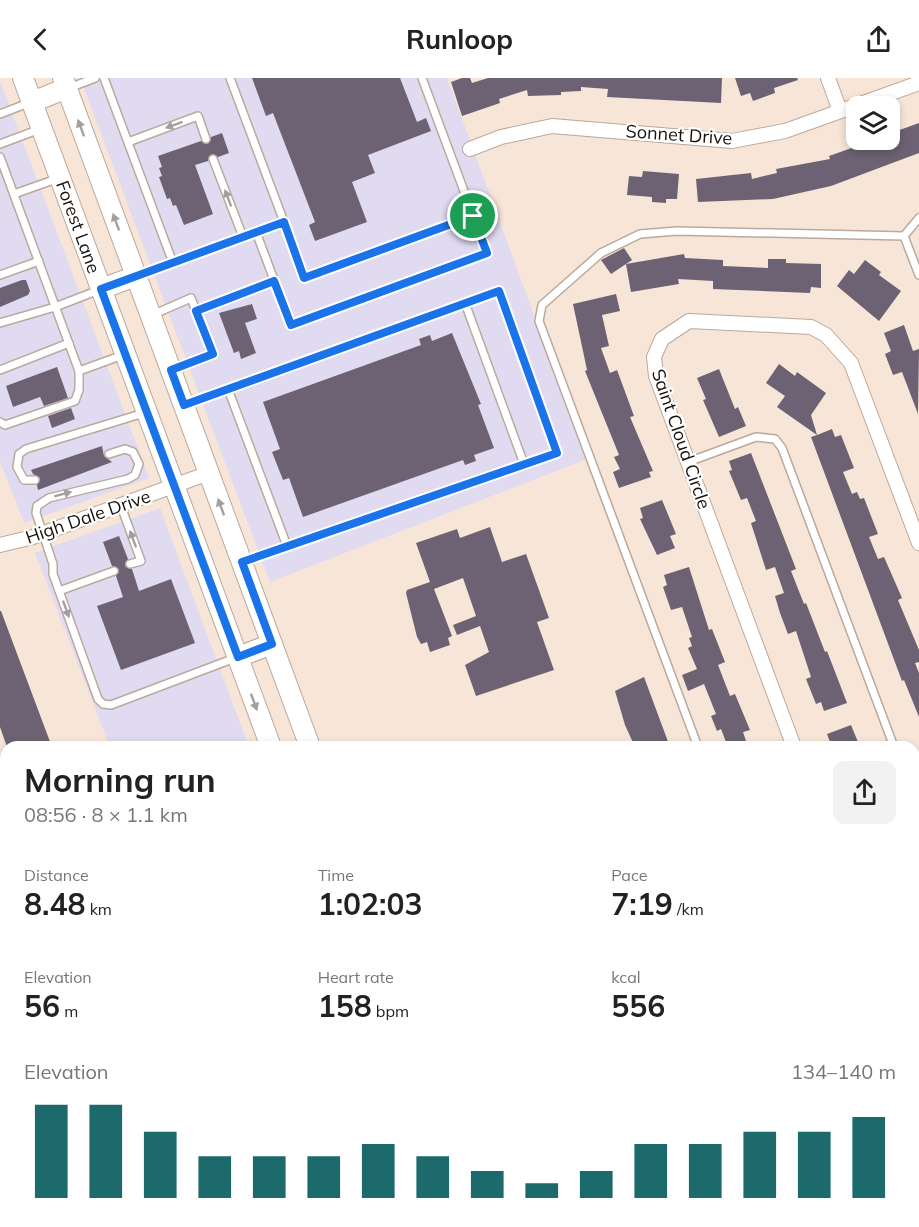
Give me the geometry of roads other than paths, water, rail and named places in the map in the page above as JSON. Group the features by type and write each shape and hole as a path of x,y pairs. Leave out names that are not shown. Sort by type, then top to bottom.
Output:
{"main road":[{"name":"Forest Lane","path":"23,78 268,741"},
{"name":"Forest Lane","path":"65,83 308,741"},
{"path":"32,102 65,83"},
{"path":"101,289 136,276"},
{"path":"238,657 272,644"}],"street":[{"path":"828,78 840,111"},
{"name":"Sonnet Drive","path":"471,149 501,137 552,126 732,141 785,131 919,83"},
{"name":"Saint Cloud Circle","path":"792,741 656,376 654,357 662,339 689,321 811,327 826,335 851,363 919,543"},
{"name":"High Dale Drive","path":"0,545 42,534 209,473"}],"lane":[{"path":"65,83 95,78"},
{"path":"104,78 173,263"},
{"path":"230,78 304,278 473,216"},
{"path":"256,232 291,325 487,253 422,78"},
{"path":"0,114 32,102"},
{"path":"128,142 198,116 206,139"},
{"path":"0,144 41,129"},
{"path":"0,157 80,371 79,390 75,401 5,425 0,422"},
{"path":"213,159 243,237"},
{"path":"14,195 60,178"},
{"path":"904,236 919,218"},
{"path":"136,276 284,222"},
{"path":"696,741 539,321 542,305 601,253 640,234 677,231 904,236"},
{"path":"904,236 919,275"},
{"path":"0,275 39,261"},
{"path":"196,311 274,281"},
{"path":"0,323 56,307 101,289"},
{"path":"184,405 499,291 557,453 242,562"},
{"path":"151,315 191,298 213,354 171,370"},
{"path":"465,303 524,464"},
{"path":"0,370 69,343"},
{"path":"80,371 125,354"},
{"path":"228,389 287,546"},
{"path":"35,480 24,480 17,467 19,454 26,449 110,421 147,412"},
{"path":"688,462 756,437 775,439 782,448 892,741"},
{"path":"109,454 126,449 133,452 139,464 135,475 128,479 49,498 37,506 36,513 59,591 100,702 111,705 238,657"},
{"path":"121,506 141,561 130,564"},
{"path":"59,591 114,571"}]}
